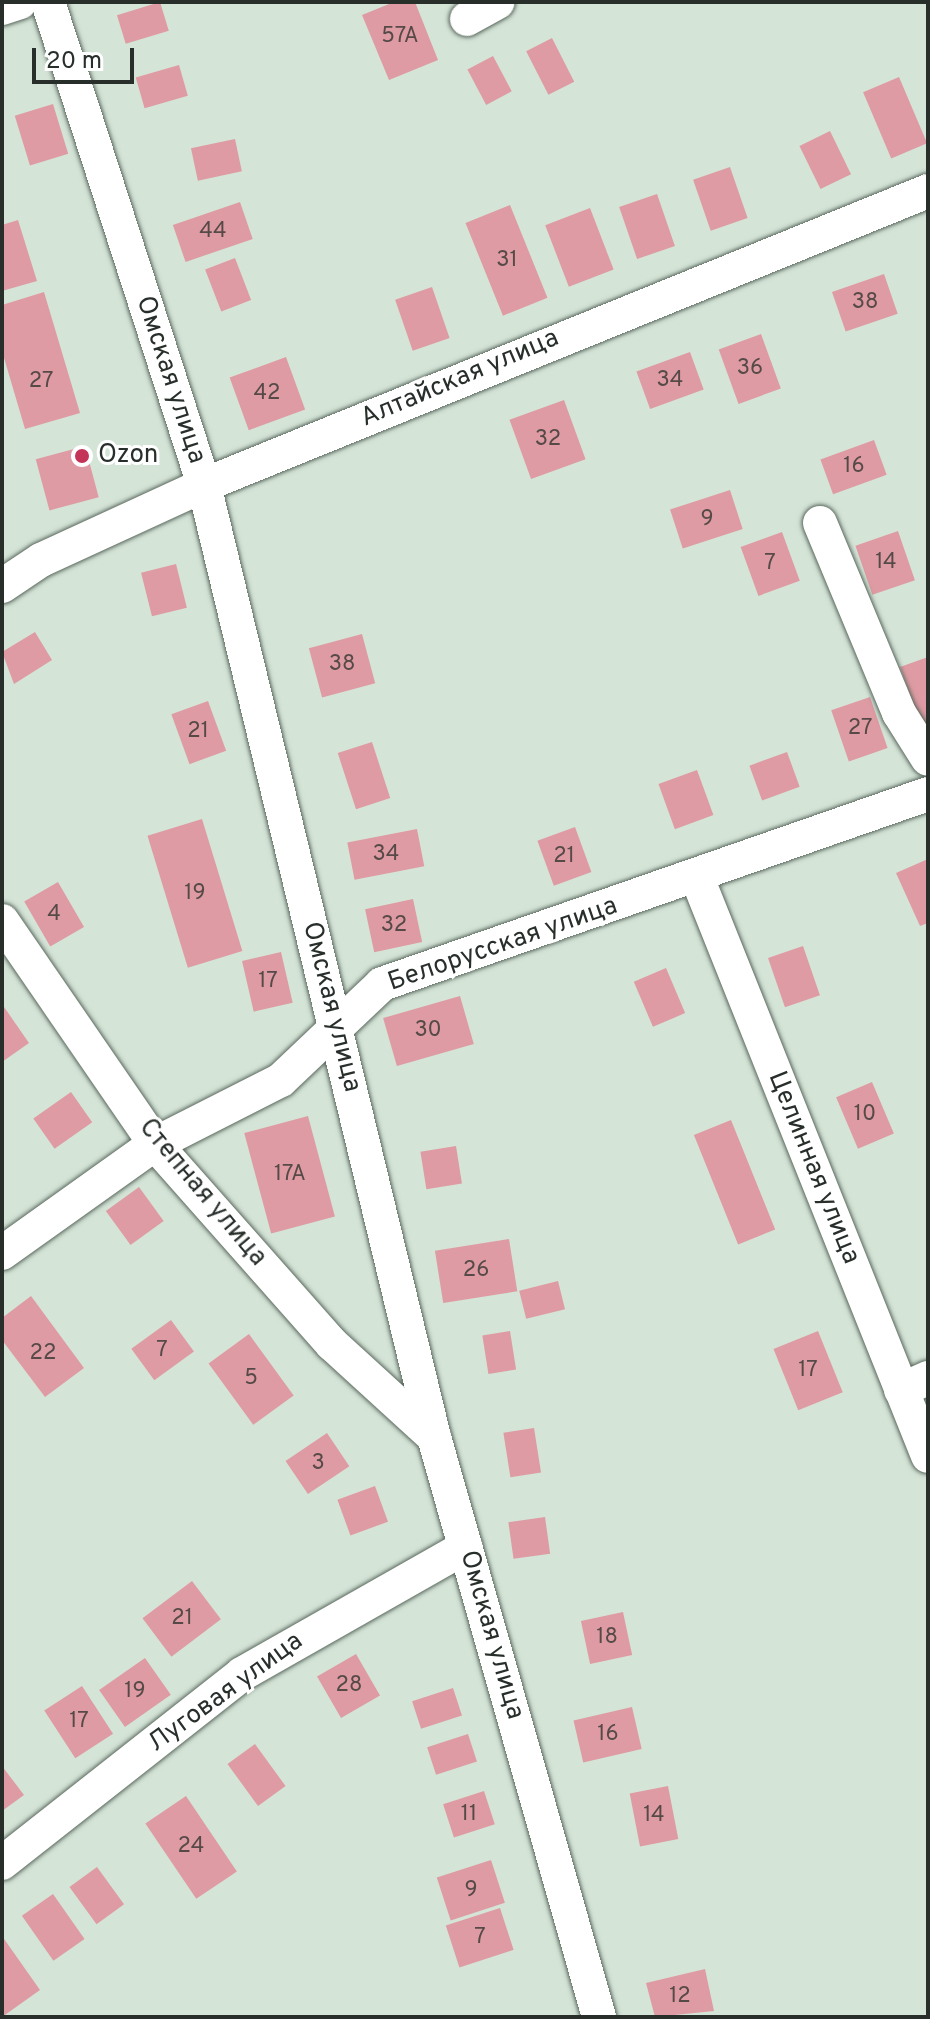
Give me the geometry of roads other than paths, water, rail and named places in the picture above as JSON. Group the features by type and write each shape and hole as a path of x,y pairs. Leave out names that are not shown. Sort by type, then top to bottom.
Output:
{"street":[{"path":"2,8 20,2"},
{"name":"Омская улица","path":"48,2 204,485 434,1437 599,2017"},
{"path":"467,19 498,2"},
{"name":"Алтайская улица","path":"2,586 41,560 204,485 928,191"},
{"path":"820,523 899,713 928,759"},
{"name":"Белорусская улица","path":"2,1253 155,1144 281,1080 335,1024 382,984 698,880 928,794"},
{"name":"Целинная улица","path":"698,880 914,1384 928,1456"},
{"name":"Степная улица","path":"2,921 155,1144 332,1344 434,1437"},
{"name":"Луговая улица","path":"2,1863 242,1674 466,1547"}],"place":[{"name":"Ozon","path":"82,456"}]}
